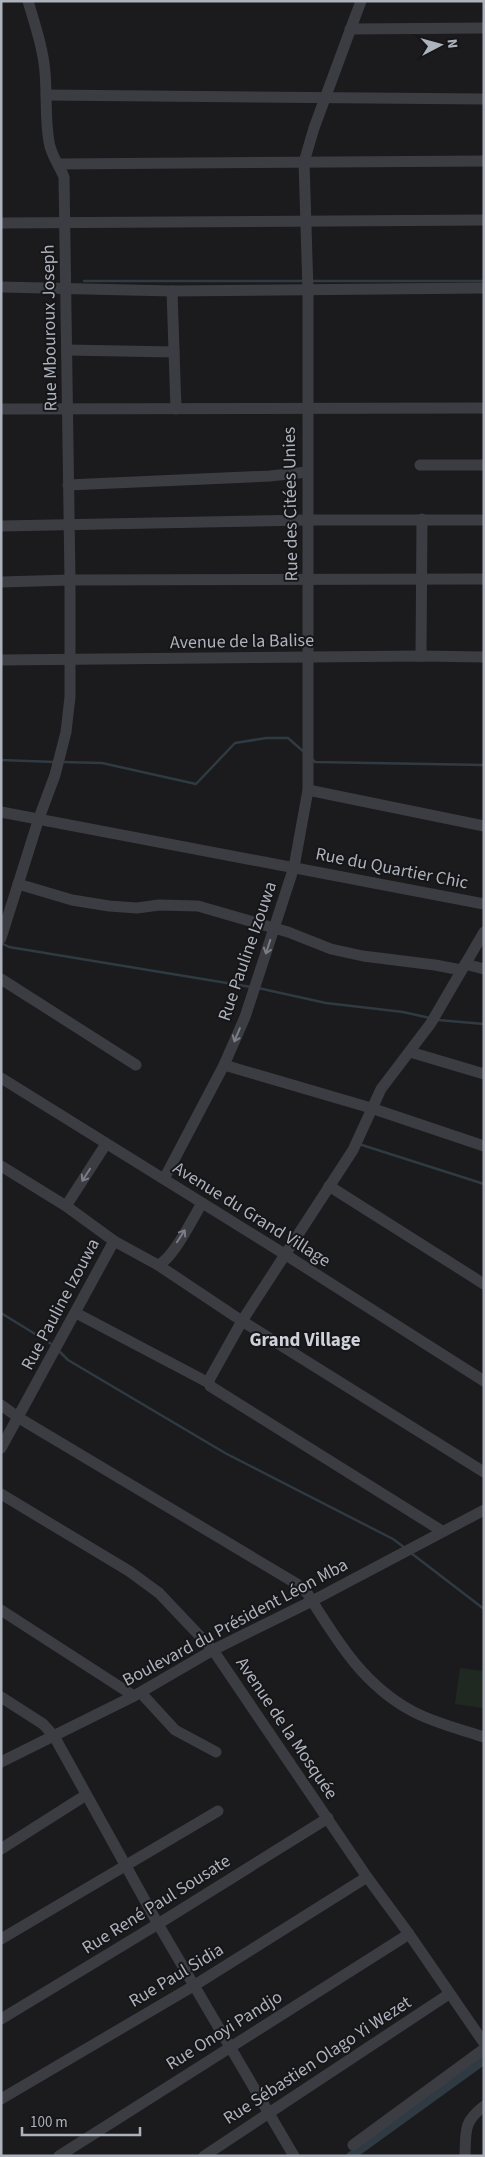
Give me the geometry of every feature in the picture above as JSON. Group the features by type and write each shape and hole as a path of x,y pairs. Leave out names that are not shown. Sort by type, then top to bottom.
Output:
{"street":[{"name":"Rue Mbouroux Joseph","path":"2,937 58,762 68,715 71,660 64,177 59,164 52,155 48,142 46,94 40,39 28,1"},
{"path":"1,409 306,408 307,283 304,162 308,146 361,1"},
{"path":"350,29 484,28"},
{"path":"46,94 326,96 484,100"},
{"path":"59,164 484,161"},
{"path":"1,223 484,220"},
{"path":"1,287 172,291 307,283 484,288"},
{"path":"172,291 176,409"},
{"path":"67,350 174,352"},
{"name":"Rue des Citées Unies","path":"308,760 309,658 306,408 484,408"},
{"path":"420,465 484,464"},
{"path":"68,485 252,477 307,472"},
{"path":"421,656 422,519"},
{"path":"1,526 308,520 484,520"},
{"path":"1,582 70,580 308,580 421,577 484,579"},
{"name":"Avenue de la Balise","path":"1,660 484,657"},
{"name":"Rue Pauline Izouwa","path":"164,1180 224,1065 245,1017 294,868 308,790 308,760"},
{"path":"308,790 484,826"},
{"name":"Rue du Quartier Chic","path":"1,812 484,904"},
{"path":"18,884 72,900 109,906 137,908 159,905 198,906 331,949 362,956 484,969"},
{"path":"209,1383 210,1376 242,1321 353,1150 381,1089 431,1023 484,932"},
{"path":"1,980 136,1065"},
{"path":"410,1052 484,1074"},
{"path":"224,1065 371,1108 484,1146"},
{"name":"Avenue du Grand Village","path":"1,1078 286,1255 484,1381"},
{"path":"66,1206 106,1144"},
{"name":"Rue Pauline Izouwa","path":"1,1166 66,1206 114,1241 58,1347 1,1448"},
{"path":"329,1186 484,1284"},
{"path":"158,1265 169,1254 202,1203"},
{"path":"114,1241 158,1265 242,1321 484,1472"},
{"path":"76,1313 209,1383 210,1386 442,1531"},
{"path":"1,1405 19,1418 297,1584 312,1601 355,1665 367,1679 412,1711 484,1737"},
{"name":"Avenue de la Mosquée","path":"1,1494 129,1571 159,1593 214,1650 367,1877 484,2043"},
{"name":"Boulevard du Président Léon Mba","path":"1,1762 137,1695 214,1650 312,1601 484,1510"},
{"path":"1,1610 137,1695 175,1730 216,1752"},
{"path":"1,1696 43,1724 54,1736 158,1924 294,2156"},
{"path":"1,1849 86,1795"},
{"path":"1,1939 218,1811"},
{"name":"Rue René Paul Sousate","path":"1,2019 328,1818"},
{"name":"Rue Paul Sidia","path":"1,2099 195,1985 367,1877"},
{"name":"Rue Onoyi Pandjo","path":"59,2156 409,1934"},
{"name":"Rue Sébastien Olago Yi Wezet","path":"204,2156 449,1994"},
{"path":"353,2145 484,2049"},
{"path":"465,2156 467,2124 471,2116 484,2106"}],"shaded area":[{"path":"460,1668 484,1671 484,1708 455,1704"}],"waterway":[{"path":"84,281 305,281"},
{"path":"310,281 484,281"},
{"path":"63,762 102,763 196,784 235,743 266,738 288,738 304,752"},
{"path":"312,759 315,762 484,765"},
{"path":"1,760 55,762"},
{"path":"1,943 9,947 251,987"},
{"path":"258,988 326,1003 403,1012 430,1018"},
{"path":"438,1020 484,1024"},
{"path":"362,1145 484,1184"},
{"path":"1,1313 53,1345"},
{"path":"59,1351 68,1360 225,1453 393,1539 405,1548"},
{"path":"411,1553 484,1609"},
{"path":"351,2156 484,2060"}],"district":[{"name":"Grand Village","path":"305,1339"}]}
